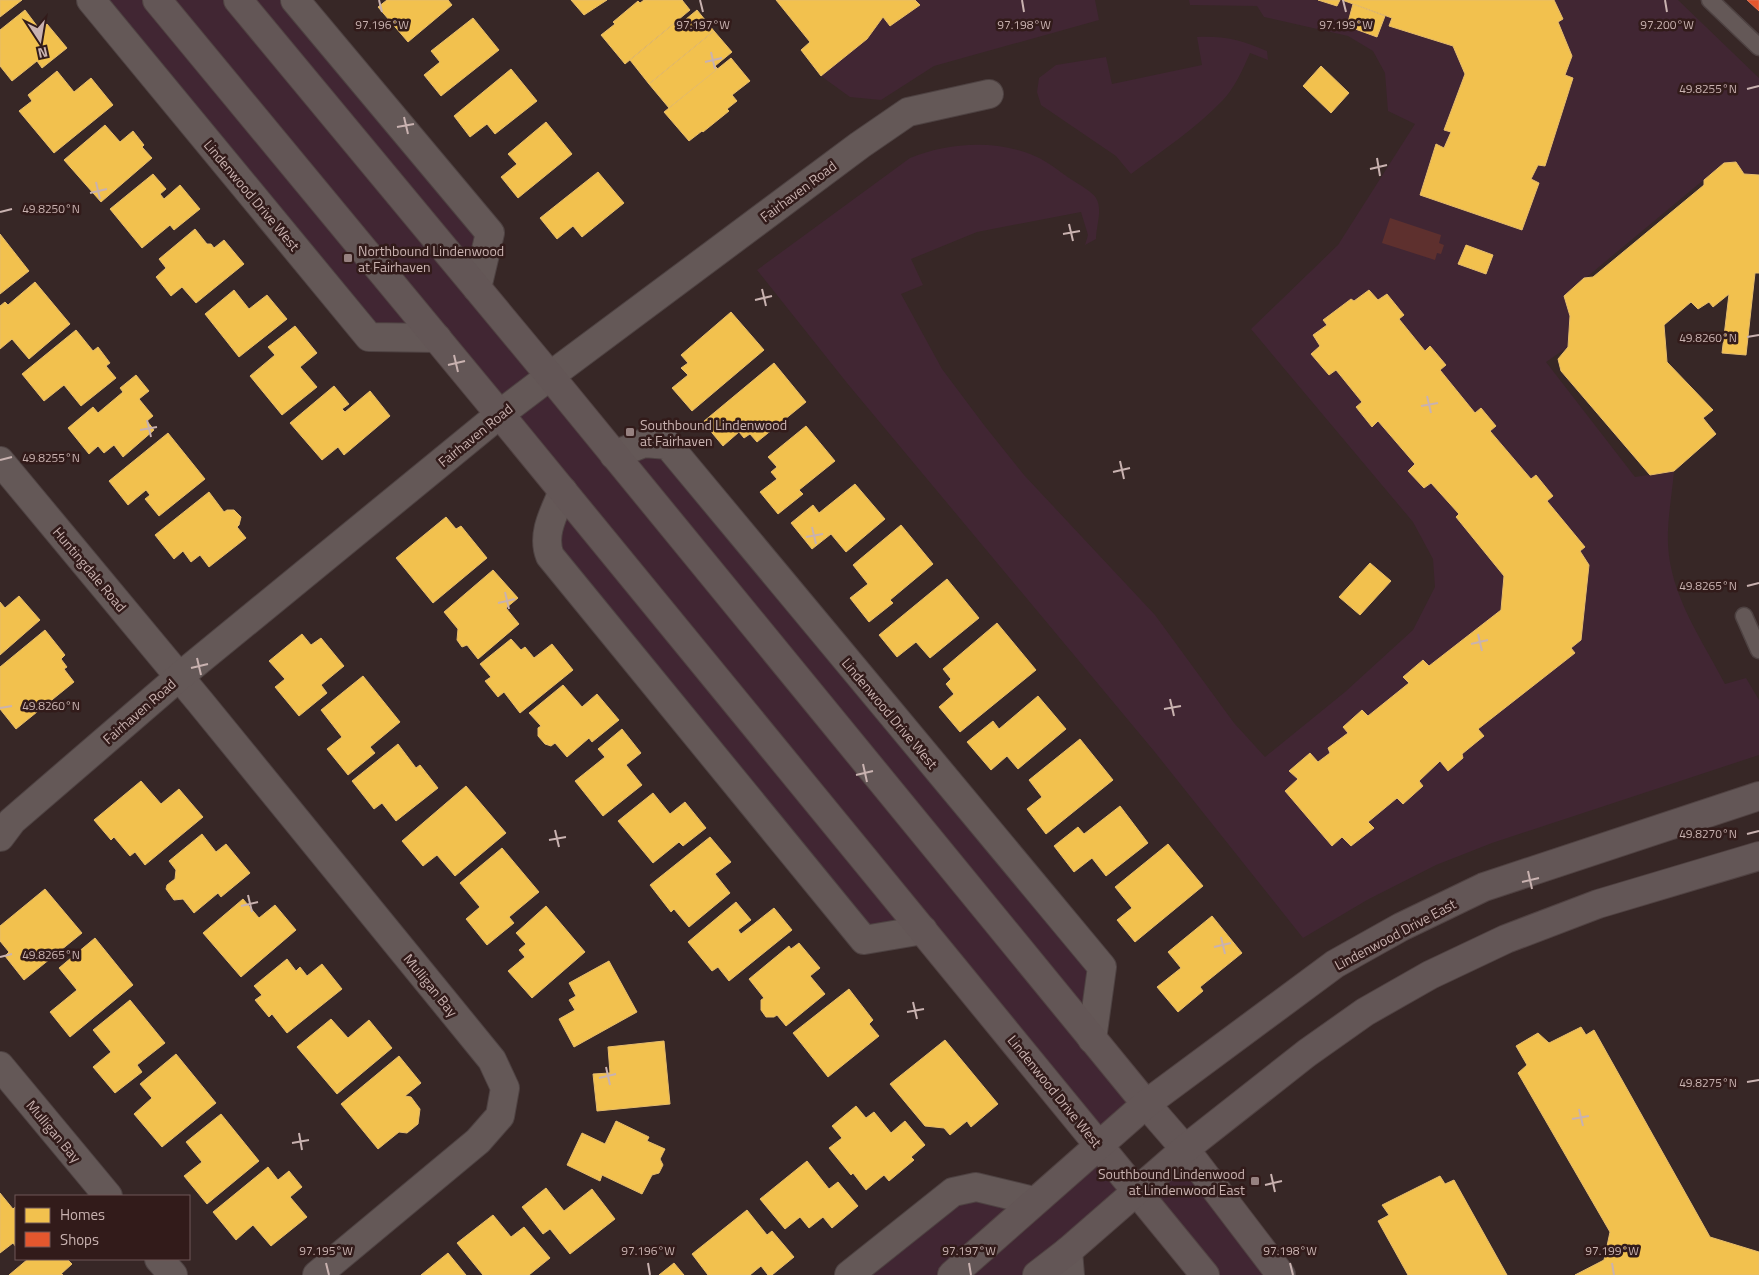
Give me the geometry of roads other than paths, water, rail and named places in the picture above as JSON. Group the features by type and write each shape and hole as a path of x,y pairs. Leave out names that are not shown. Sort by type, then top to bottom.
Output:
{"street":[{"name":"Lindenwood Drive West","path":"91,0 369,337 437,338"},
{"name":"Lindenwood Drive West","path":"157,0 500,414 1205,1275"},
{"path":"238,0 550,376 1092,1039 1185,1149 1281,1275"},
{"path":"295,0 490,233 477,288"},
{"name":"Fairhaven Road","path":"0,837 12,821 179,677 500,414 550,376 860,145 908,112 990,94"},
{"name":"Lindenwood Drive West","path":"614,455 644,444 668,445 1102,967 1092,1039"},
{"name":"Huntingdale Road","path":"0,462 179,677"},
{"path":"563,491 548,532 546,547 550,556 864,940 923,930"},
{"name":"Mulligan Bay","path":"179,677 492,1060 505,1088 500,1116 478,1141 317,1275"},
{"name":"Lindenwood Drive East","path":"952,1275 1146,1104 1335,964 1401,927 1484,887 1759,796"},
{"path":"1037,1275 1069,1263 1136,1191 1185,1149 1307,1054 1365,1012 1430,975 1506,939 1598,904 1759,856"},
{"name":"Mulligan Bay","path":"0,1066 107,1195"},
{"path":"849,1275 954,1192 976,1187 1034,1202"},
{"path":"160,1260 173,1275"}],"lane":[{"path":"1710,0 1759,47"},
{"path":"1759,631 1744,616 1759,650"}],"place":[{"name":"Northbound Lindenwood at Fairhaven","path":"348,258"},
{"name":"Southbound Lindenwood at Fairhaven","path":"630,432"},
{"name":"Southbound Lindenwood at Lindenwood East","path":"1255,1181"}]}
